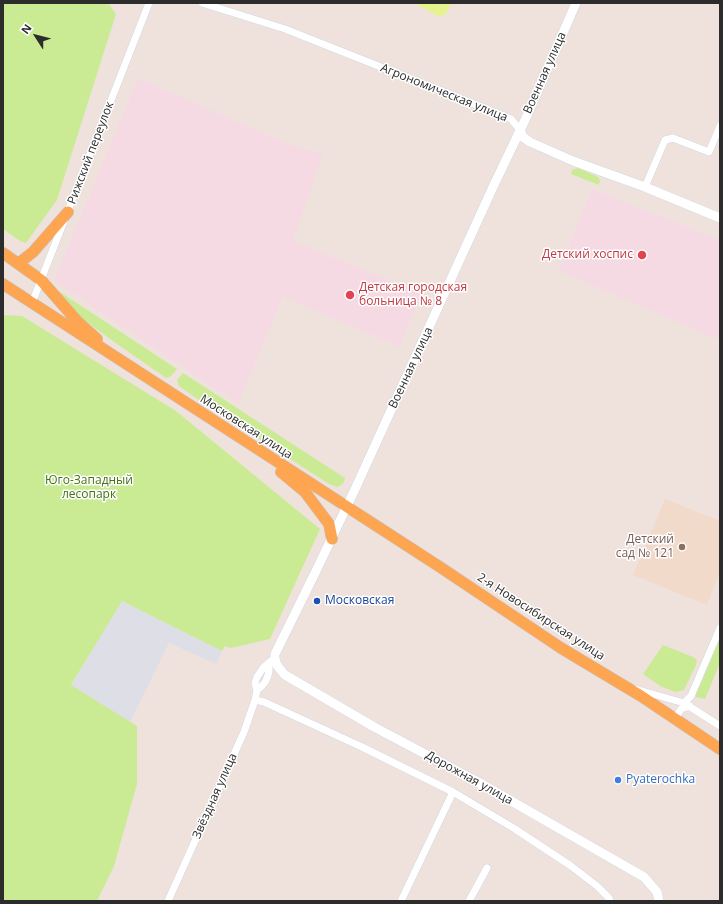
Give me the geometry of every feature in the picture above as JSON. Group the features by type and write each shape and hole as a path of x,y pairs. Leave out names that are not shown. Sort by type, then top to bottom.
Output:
{"main road":[{"path":"19,264 32,252 68,212"},
{"name":"Московская улица","path":"3,253 41,280 77,321 132,368"},
{"name":"Московская улица","path":"3,284 347,508"},
{"path":"266,455 272,465 305,492 329,524 332,539"},
{"name":"2-я Новосибирская улица","path":"347,508 561,648 624,686 720,749"}],"street":[{"name":"Рижский переулок","path":"32,303 149,3"},
{"name":"Агрономическая улица","path":"202,3 292,32 511,119 520,130 523,137 530,142 573,161 645,187 720,218"},
{"name":"Военная улица","path":"257,690 262,687 266,680 275,654 347,508 492,187 520,130 576,3"},
{"path":"645,187 665,140 672,138 709,152 720,126"},
{"path":"675,719 681,709 687,704 691,696 720,628"},
{"name":"Военная улица","path":"257,677 263,668 272,661"},
{"name":"Дорожная улица","path":"272,661 285,675 376,728 478,782 644,877 657,892 660,901"},
{"name":"Звёздная улица","path":"168,901 244,732 255,700 257,690 255,683 257,677"},
{"path":"624,686 687,704 720,726"},
{"path":"255,700 264,702 362,747 452,792 515,829 571,866 597,886 609,898 610,901"},
{"path":"401,901 452,792"},
{"path":"469,901 487,868"}],"shaded area":[{"path":"138,78 286,143 323,154 293,241 422,293 399,347 283,297 238,404 54,281"},
{"name":"Детский хоспис","path":"592,189 720,240 720,331 716,339 559,271"},
{"name":"Детский сад № 121","path":"665,499 720,521 720,572 707,605 633,575"},
{"path":"108,594 222,651 216,664 169,643 130,722 71,686 108,623"}],"green space":[{"path":"3,3 108,3 116,14 57,200 26,243 20,241 3,229"},
{"path":"414,3 451,4 445,15 438,16"},
{"path":"578,168 598,177 600,181 599,185 571,174 572,170"},
{"path":"57,290 177,369 171,376 166,378 79,316"},
{"name":"Юго-Западный лесопарк","path":"3,315 22,316 176,411 320,529 270,639 231,648 225,646 222,651 122,601 71,685 137,726 137,784 114,866 97,901 3,901"},
{"path":"183,373 345,478 343,483 337,487 329,484 196,398 179,386 177,380"},
{"path":"720,638 720,663 705,699 696,697 696,694"},
{"path":"663,645 697,660 684,690 675,692 660,686 643,674"}],"place":[{"name":"Детский хоспис","path":"642,255"},
{"name":"Детская городская больница № 8","path":"350,295"},
{"name":"Детский сад № 121","path":"682,547"},
{"name":"Московская","path":"317,601"},
{"name":"Pyaterochka","path":"618,780"}]}
